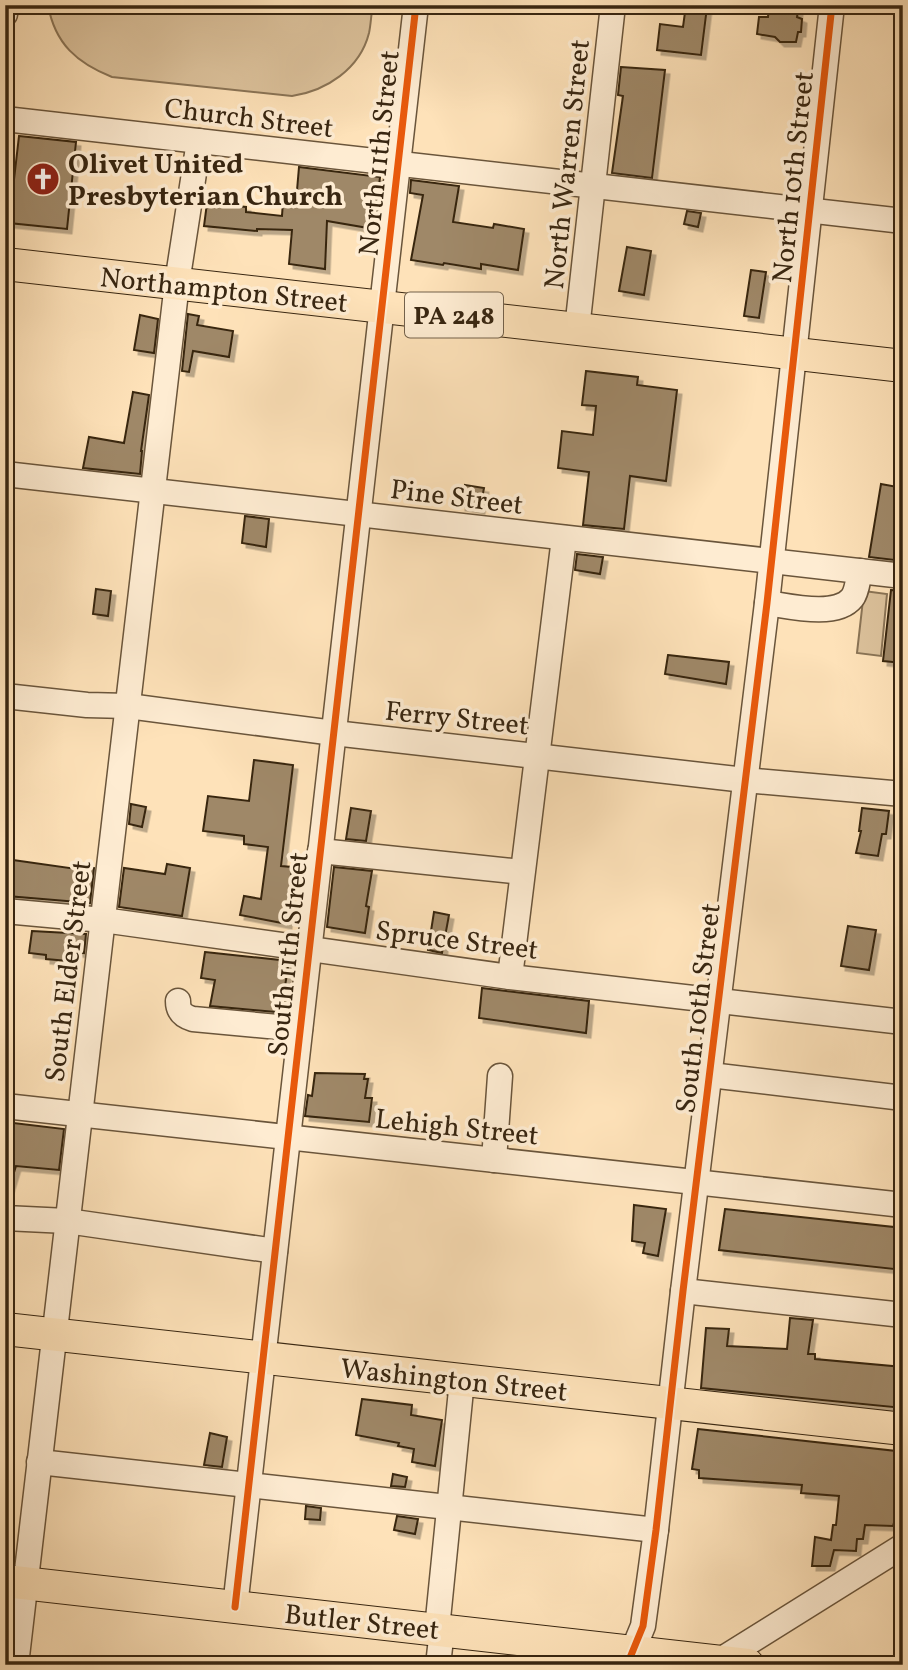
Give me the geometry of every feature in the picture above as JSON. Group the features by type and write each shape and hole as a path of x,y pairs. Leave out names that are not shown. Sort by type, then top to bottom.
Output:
{"main road":[{"name":"Northampton Street","path":"5,264 903,366"},
{"name":"Washington Street","path":"5,1329 903,1429"},
{"name":"Butler Street","path":"15,1582 439,1630 630,1658 734,1663"}],"street":[{"path":"5,14 6,5"},
{"name":"North 11th Street","path":"382,306 416,5"},
{"name":"North Warren Street","path":"577,328 613,5"},
{"name":"North 10th Street","path":"793,353 832,5"},
{"name":"Church Street","path":"5,119 903,221"},
{"name":"South Elder Street","path":"16,1665 15,1582 39,1462 177,283 199,141"},
{"name":"South 11th Street","path":"234,1607 382,306"},
{"name":"South 10th Street","path":"630,1658 643,1626 656,1530 772,562 793,353"},
{"name":"Pine Street","path":"5,474 903,576"},
{"path":"510,977 564,538"},
{"path":"767,603 825,610 844,605 854,597 860,571"},
{"name":"Ferry Street","path":"5,696 87,705 128,706 334,733 903,794"},
{"path":"320,851 522,873"},
{"name":"Spruce Street","path":"5,911 103,920 309,951 510,977 903,1022"},
{"path":"178,1001 178,1009 184,1016 193,1019 300,1029"},
{"path":"710,1075 903,1098"},
{"path":"494,1160 500,1076"},
{"name":"Lehigh Street","path":"5,1106 903,1205"},
{"path":"5,1218 68,1221 275,1251"},
{"path":"683,1291 903,1315"},
{"path":"438,1665 461,1380"},
{"path":"39,1462 656,1530"},
{"path":"734,1663 903,1546"}],"shaded area":[{"path":"48,5 373,5 365,46 350,67 317,89 292,96 112,77 78,58 62,41 51,19"},
{"path":"864,591 887,594 881,656 857,653"}],"building":[{"path":"686,5 707,7 701,55 657,50 660,24 683,27"},
{"path":"769,5 799,5 797,17 802,19 801,32 798,32 796,42 780,42 775,37 757,34 759,17 768,17"},
{"path":"621,67 665,70 652,178 612,173 623,96 618,95"},
{"name":"Olivet United Presbyterian Church","path":"19,136 76,142 67,229 9,223"},
{"path":"299,167 380,177 374,229 327,221 325,269 289,264 292,230 257,231 204,226 207,203 246,207 246,212 282,216 283,201 296,202"},
{"path":"411,180 459,186 453,222 524,229 518,270 481,264 481,269 411,260 423,195 410,193"},
{"path":"687,211 701,213 698,227 684,224"},
{"path":"627,247 651,251 644,295 619,291"},
{"path":"751,270 766,272 759,318 744,316"},
{"path":"188,314 199,316 197,325 233,331 229,357 193,351 189,372 182,371"},
{"path":"140,315 158,319 154,353 134,350"},
{"path":"586,371 638,377 637,385 677,390 666,481 630,476 624,529 583,525 589,472 558,468 562,431 593,435 596,406 582,405"},
{"path":"133,392 149,395 140,474 83,468 89,437 124,443"},
{"path":"881,484 903,488 903,561 869,557"},
{"path":"465,485 484,488 480,509 461,506"},
{"path":"245,516 269,519 266,547 242,543"},
{"path":"577,554 603,557 600,574 575,570"},
{"path":"96,589 111,591 108,616 93,614"},
{"path":"891,590 903,591 903,663 883,661"},
{"path":"668,655 729,662 726,684 665,674"},
{"path":"254,760 293,765 281,866 292,867 287,924 240,915 244,896 261,899 268,847 244,844 244,836 203,831 208,796 249,801"},
{"path":"131,804 146,807 142,827 129,824"},
{"path":"351,808 371,811 366,841 346,839"},
{"path":"862,808 889,811 886,834 882,834 878,856 856,853"},
{"path":"13,860 76,869 77,865 94,868 90,903 7,896"},
{"path":"167,864 190,868 182,916 119,907 124,868 165,874"},
{"path":"334,867 372,871 365,933 327,927"},
{"path":"434,912 449,915 442,953 428,950"},
{"path":"848,926 876,930 869,970 841,966"},
{"path":"32,931 86,934 84,953 69,951 68,961 46,959 46,955 29,953"},
{"path":"205,952 289,961 283,999 289,1000 287,1013 210,1006 215,980 201,978"},
{"path":"482,988 589,1001 586,1033 479,1018"},
{"path":"315,1073 365,1074 364,1079 368,1079 365,1098 372,1098 369,1122 305,1116 308,1095 312,1096"},
{"path":"5,1122 64,1129 59,1170 16,1166 8,1192 5,1191"},
{"path":"634,1205 666,1209 658,1256 643,1253 645,1243 632,1241"},
{"path":"725,1209 903,1228 903,1270 719,1250"},
{"path":"790,1318 813,1320 808,1354 815,1354 815,1359 903,1367 903,1408 701,1388 706,1328 729,1329 727,1346 787,1349"},
{"path":"362,1399 412,1405 411,1415 442,1420 435,1466 412,1462 414,1449 398,1446 399,1443 356,1435"},
{"path":"698,1429 896,1451 896,1458 903,1458 903,1517 896,1516 893,1526 865,1525 863,1539 857,1539 856,1551 834,1550 830,1566 812,1566 815,1537 831,1540 833,1525 836,1525 839,1496 801,1493 802,1485 699,1478 699,1470 692,1469"},
{"path":"210,1433 227,1437 222,1467 204,1465"},
{"path":"393,1474 407,1477 405,1487 391,1486"},
{"path":"306,1506 321,1508 320,1520 305,1519"},
{"path":"397,1516 418,1519 415,1534 394,1530"}],"cycle path":[{"path":"235,1607 416,5"},
{"path":"627,1665 643,1626 656,1530 767,603 832,5"}],"place":[{"name":"Olivet United Presbyterian Church","path":"43,179"}]}
